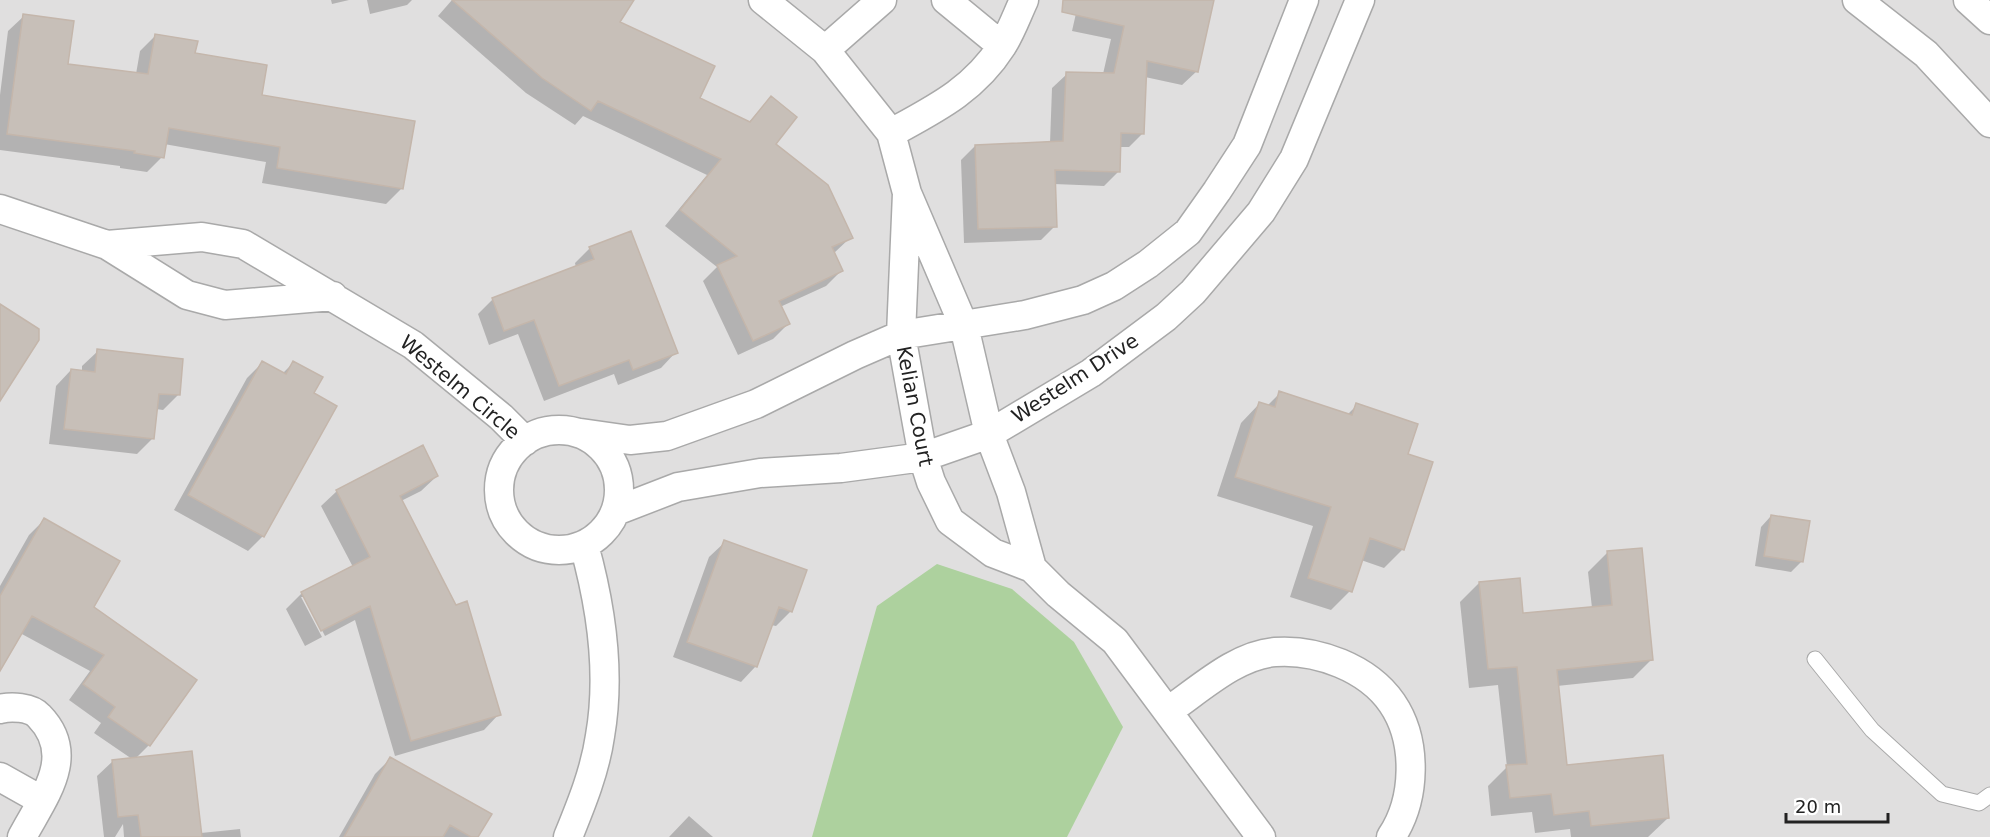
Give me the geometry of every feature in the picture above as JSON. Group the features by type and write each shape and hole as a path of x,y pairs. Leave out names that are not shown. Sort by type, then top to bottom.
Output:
{"street":[{"path":"763,0 825,50 891,133 907,193"},
{"path":"825,50 882,0"},
{"path":"946,0 1002,46"},
{"path":"891,133 953,99 974,80 1002,46 1024,0"},
{"path":"581,433 630,440 667,436 756,405 845,359 901,335 1025,315 1083,300 1114,286 1148,264 1188,232 1246,145 1304,0"},
{"name":"Westelm Drive","path":"616,511 678,487 760,472 841,468 923,457 988,434 1091,373 1166,317 1224,259 1261,212 1294,159 1360,0"},
{"path":"1857,0 1926,54 1990,123"},
{"path":"1968,0 1990,20"},
{"name":"Kelian Court","path":"907,193 964,326 988,434 1011,492 1032,568"},
{"name":"Kelian Court","path":"907,193 901,335 923,457 931,482 950,521 993,553 1032,568 1058,594 1115,640 1261,837"},
{"name":"Westelm Circle","path":"0,209 107,245 188,295 225,305 333,296"},
{"name":"Westelm Circle","path":"107,245 202,237 243,244 413,345 501,417 525,441"},
{"name":"Westelm Circle","path":"581,433 558,429 535,435 525,441 515,448 502,467 498,491 503,514 517,533 537,546 560,550 584,545"},
{"path":"568,837 593,768 600,736 604,697 604,662 599,612 584,545 603,531 616,511 620,488 615,465 601,446 581,433"},
{"path":"1168,711 1241,662 1274,652 1317,655 1361,672 1392,703 1408,741 1410,783 1402,821 1391,837"},
{"path":"0,709 9,706 36,712 51,728 59,754 54,774 22,837"},
{"path":"0,777 41,800"}],"lane":[{"path":"1815,659 1872,730 1942,794 1979,803 1990,795"}],"shaded area":[{"path":"0,0 1990,0 1990,837 0,837"}],"green space":[{"path":"937,564 1012,589 1074,642 1123,727 1067,837 812,837 877,606"}],"building":[{"path":"452,0 634,0 620,22 715,66 700,98 750,122 771,96 797,117 776,144 828,185 853,238 832,247 843,271 779,301 790,324 753,341 717,265 737,256 680,210 721,159 598,101 591,111 542,78"},
{"path":"1063,0 1214,0 1198,72 1147,61 1144,134 1121,133 1120,172 1055,170 1057,227 978,229 975,145 1063,141 1066,72 1114,73 1124,26 1062,12"},
{"path":"23,14 74,21 68,64 148,74 155,34 198,41 195,53 267,65 262,95 415,121 403,189 277,168 280,147 169,128 164,158 134,153 135,151 7,134"},
{"path":"631,231 678,353 633,370 629,360 559,386 534,320 504,331 492,298 594,259 589,247"},
{"path":"0,304 39,329 39,340 0,401"},
{"path":"97,349 183,359 180,395 159,394 154,439 64,429 71,369 95,372"},
{"path":"262,361 286,374 293,361 323,377 314,393 337,406 264,537 188,495"},
{"path":"1279,391 1352,415 1356,403 1418,424 1408,454 1433,462 1404,550 1370,538 1352,592 1308,578 1331,507 1235,477 1259,402 1275,407"},
{"path":"423,445 438,476 400,496 456,605 467,601 501,715 411,741 370,606 321,631 301,592 370,557 336,490"},
{"path":"1771,515 1810,521 1803,562 1764,556"},
{"path":"44,518 120,561 94,607 197,680 150,746 108,717 115,707 83,684 104,655 32,616 0,671 0,596"},
{"path":"724,540 807,570 792,612 779,607 757,667 687,642"},
{"path":"1642,548 1653,660 1557,670 1567,765 1663,755 1669,818 1591,826 1589,811 1554,815 1551,794 1510,798 1506,765 1527,764 1517,667 1488,669 1479,582 1520,578 1523,613 1612,605 1607,551"},
{"path":"192,751 202,837 141,837 138,815 118,817 112,760"},
{"path":"390,757 492,814 478,837 471,837 450,825 443,837 344,837"}]}
